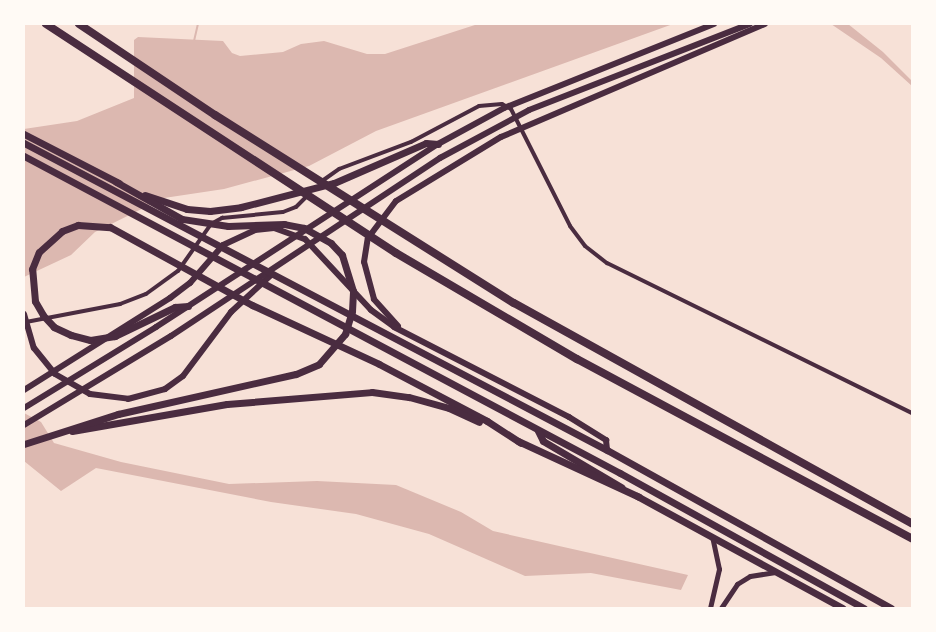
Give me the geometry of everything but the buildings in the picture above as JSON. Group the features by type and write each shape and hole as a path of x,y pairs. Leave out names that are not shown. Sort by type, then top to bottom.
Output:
{"highway":[{"path":"46,24 396,253 577,359 912,538"},
{"path":"79,24 215,116 406,238 514,303 912,524"},
{"path":"24,134 182,219 209,224 284,224 304,228 332,243 342,255 353,291 352,311 345,334 335,349 319,364 296,374 127,412 24,444"},
{"path":"24,143 314,298 607,450 891,608"},
{"path":"116,182 187,209 210,211 241,207 334,183 426,143 438,144"},
{"path":"24,156 307,309 538,430 864,608"},
{"path":"188,306 174,307 115,336 90,340 71,336 54,327 42,315 35,301 32,269 39,252 50,240 78,225 94,224 122,232 173,263 295,325 379,364 522,443"},
{"path":"52,434 227,404 372,392 409,397 449,408 639,497"},
{"path":"538,430 543,441 639,497 842,608"}],"main road":[{"path":"24,408 188,306 438,144 504,108 714,24"},
{"path":"24,425 282,264 440,158 529,110 750,24"},
{"path":"402,330 381,309 369,289 364,250 368,238 384,214 429,179 501,137 552,113 766,24"},
{"path":"24,390 170,298 190,283 223,245 255,230 282,230 305,239 371,310 402,330 569,417 606,440 607,450"},
{"path":"24,314 34,348 44,364 72,387 107,399 147,396 165,389 183,376 231,312 282,264"}],"street":[{"path":"24,323 120,304 146,294 178,271 202,234 216,221 296,207 325,178 340,169 411,142 479,106 502,104 511,109 570,226 585,246 607,263 912,413"},
{"path":"710,608 719,569 712,537"},
{"path":"721,608 737,584 750,576 778,572"}],"shaded area":[{"path":"478,24 673,24 376,131 309,166 224,189 164,198 95,232 71,255 24,277 24,129 77,121 134,98 134,40 138,37 223,41 232,53 240,56 283,52 301,44 324,41 367,54 385,54"},
{"path":"831,24 848,24 883,52 912,81 912,86 881,58"},
{"path":"24,413 41,422 54,443 121,462 229,484 317,481 396,485 461,512 493,531 688,575 681,590 591,573 525,576 429,534 356,514 271,502 96,468 61,491 24,461"}],"waterway":[{"path":"194,41 198,24"}]}
